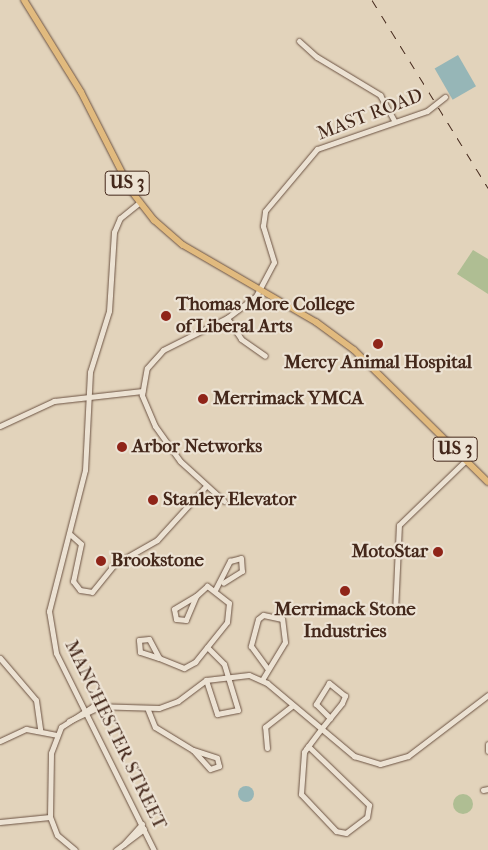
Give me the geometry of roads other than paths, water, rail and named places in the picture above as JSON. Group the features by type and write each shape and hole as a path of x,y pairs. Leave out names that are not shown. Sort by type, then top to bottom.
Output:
{"main road":[{"name":"US 3","path":"24,0 81,92 140,202 177,240 354,350 488,482"}],"street":[{"path":"300,41 318,57 380,95 394,120"},
{"name":"MAST ROAD","path":"260,290 274,262 263,226 270,203 290,186 316,150 394,120 427,111 445,97"},
{"name":"MANCHESTER STREET","path":"140,202 120,218 114,232 109,311 91,365 86,458 71,535 52,591 49,619 52,646 154,850"},
{"path":"224,501 206,486 166,444 142,391 147,368 156,355 227,318 260,290"},
{"path":"227,318 241,339 265,356"},
{"path":"0,426 41,405 89,395 142,391"},
{"path":"394,612 399,525 466,460"},
{"path":"71,535 81,544 73,581 80,590 92,592 115,564 157,540 206,486"},
{"path":"215,590 242,571 241,558 230,561 223,583"},
{"path":"160,658 150,640 139,640 140,652 184,668 207,647 231,614 230,603 215,590 207,586 196,596 174,609 176,619 188,618 196,596"},
{"path":"262,680 266,668 285,642 282,620 263,616 258,619 251,646 266,668"},
{"path":"206,680 220,715 240,707 222,661 207,647"},
{"path":"0,658 36,700 40,730"},
{"path":"75,850 57,835 50,817 51,753 56,735 69,721 105,704 148,710 174,703 206,680 227,676 262,680 359,759 392,763 408,756 488,695"},
{"path":"308,746 369,805 367,817 349,832 336,832 302,799 308,746 330,718 344,696 329,683 316,704 330,718"},
{"path":"267,748 265,727 292,706"},
{"path":"148,710 152,725 193,750 217,758 219,766 210,769 193,750"},
{"path":"0,741 18,730 40,730 56,735"},
{"path":"488,744 488,751"},
{"path":"0,822 50,817"},
{"path":"116,850 143,827"}],"water":[{"path":"458,55 476,86 453,100 435,68"},
{"path":"246,786 252,788 254,794 252,800 246,802 240,800 238,794 240,788"}],"railway":[{"path":"372,0 488,188"}],"place":[{"name":"Thomas More College of Liberal Arts","path":"166,316"},
{"name":"Mercy Animal Hospital","path":"378,344"},
{"name":"Merrimack YMCA","path":"203,399"},
{"name":"Arbor Networks","path":"122,447"},
{"name":"Stanley Elevator","path":"153,500"},
{"name":"MotoStar","path":"438,552"},
{"name":"Brookstone","path":"101,561"},
{"name":"Merrimack Stone Industries","path":"345,591"}]}
